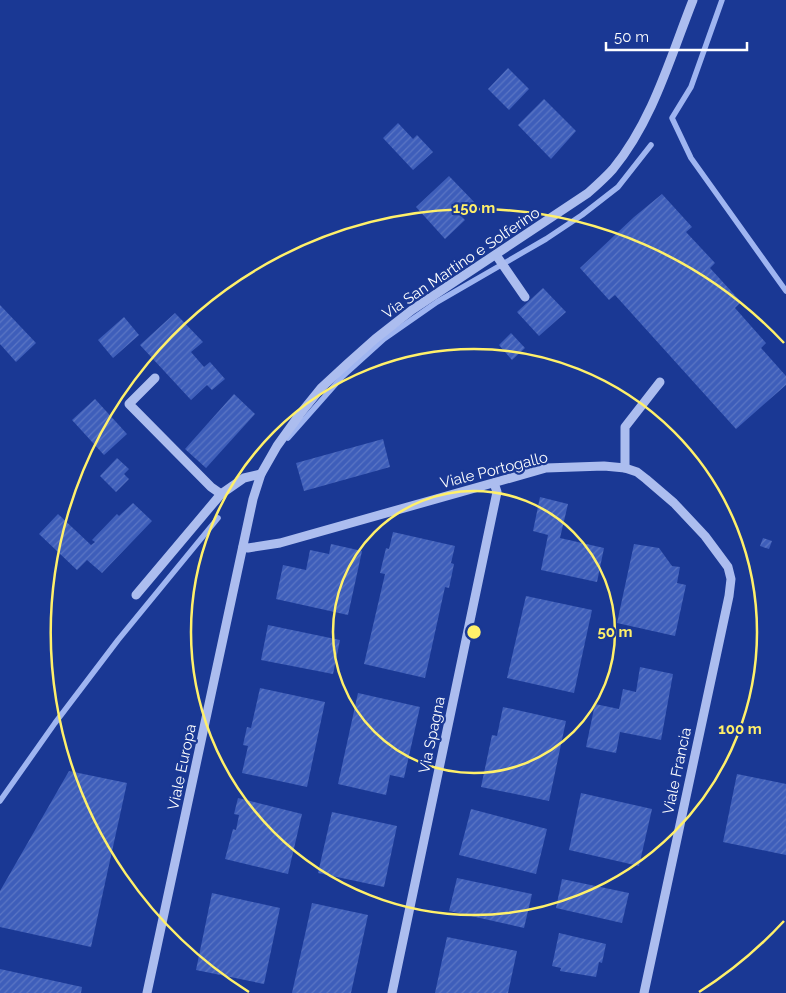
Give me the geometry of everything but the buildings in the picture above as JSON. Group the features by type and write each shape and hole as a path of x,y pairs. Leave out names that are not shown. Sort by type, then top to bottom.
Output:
{"street":[{"name":"Via San Martino e Solferino","path":"243,547 253,499 261,474 277,446 321,388 375,339 412,310 498,259 588,193 612,170 643,124 666,71 693,0"},
{"path":"498,259 525,296"},
{"path":"155,378 129,404 211,487 221,494"},
{"path":"625,468 626,427 660,382"},
{"name":"Viale Portogallo","path":"243,547 248,548 280,543 546,468 604,466 625,468 637,472 674,503 705,536 721,557"},
{"path":"136,595 221,494 244,478 261,474"},
{"name":"Via Spagna","path":"392,993 497,492 494,483"},
{"name":"Viale Europa","path":"147,993 243,547"},
{"name":"Viale Francia","path":"644,993 729,596 731,579 728,567 721,557"}],"waterway":[{"path":"722,0 691,87 672,118 691,158 786,291"},
{"path":"288,438 342,377 384,339 437,302 546,239 582,215 618,187 651,145"},
{"path":"0,801 55,723 118,640 218,518"}]}
